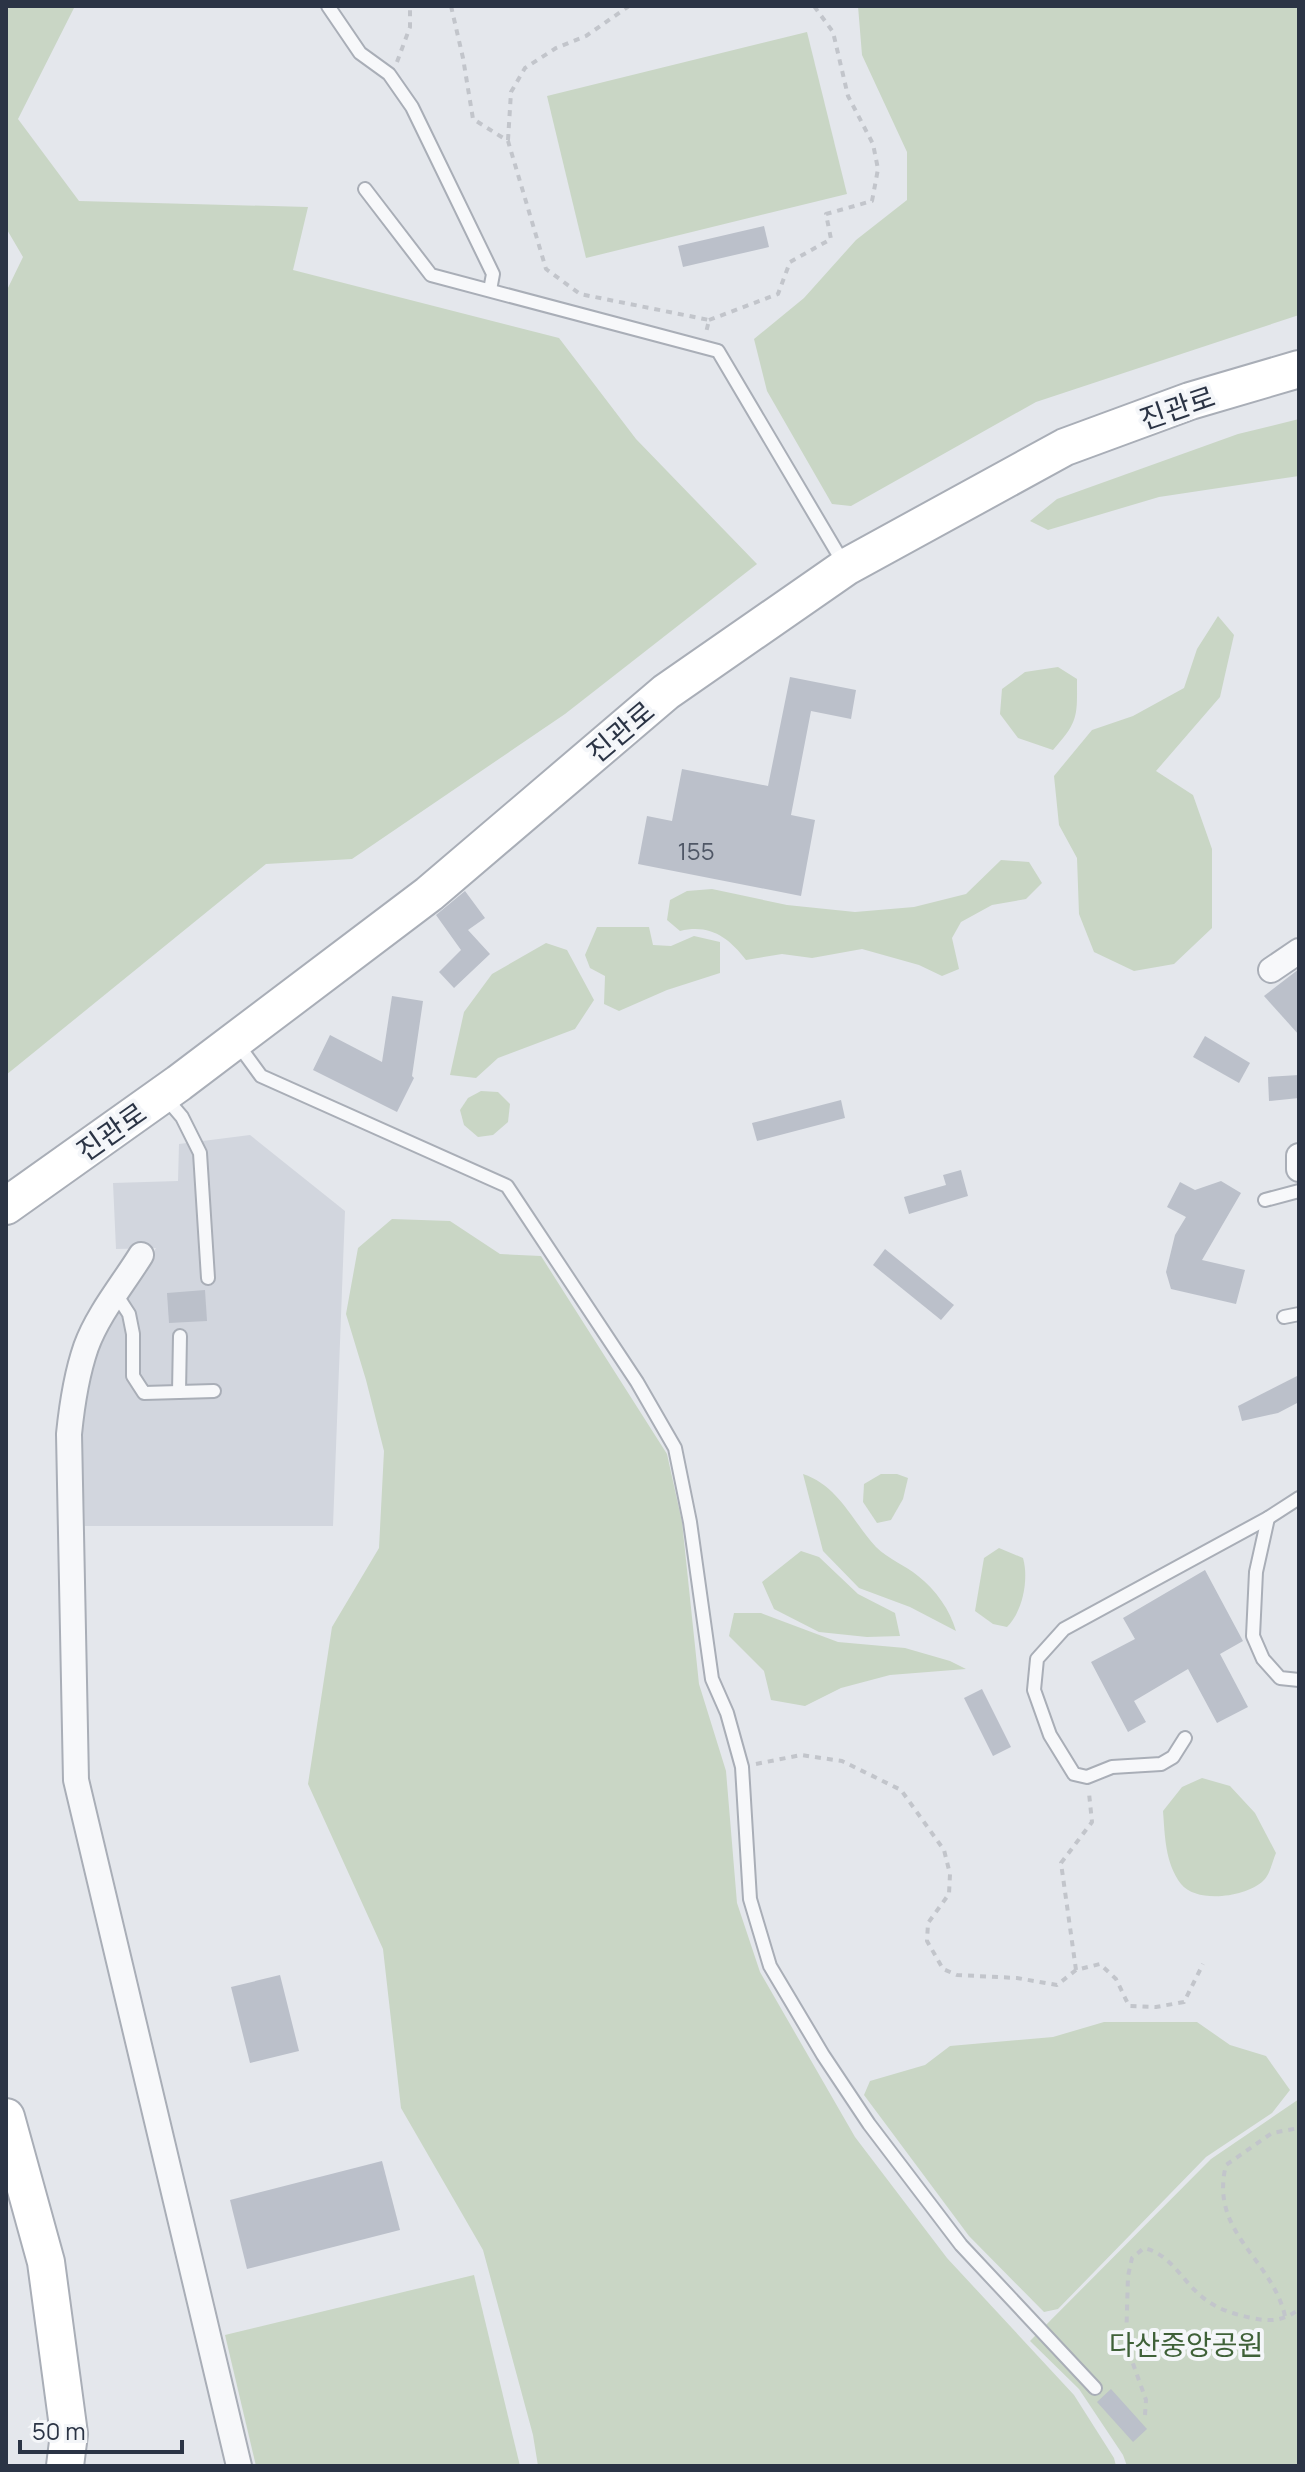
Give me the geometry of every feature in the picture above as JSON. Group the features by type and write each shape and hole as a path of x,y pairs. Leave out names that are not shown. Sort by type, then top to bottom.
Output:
{"main road":[{"name":"진관로","path":"6,1206 235,1041 429,894 666,692 846,567 1065,447 1190,401 1299,369"},
{"path":"6,2117 46,2262 69,2434 65,2466"}],"street":[{"path":"1271,970 1299,951"},
{"path":"1299,1156 1299,1169"},
{"path":"141,1255 87,1344 77,1377 69,1434 76,1780 239,2466"}],"lane":[{"path":"328,6 360,53 389,74 412,107 493,274 490,290"},
{"path":"365,189 431,275 718,351 846,567"},
{"path":"235,1041 261,1076 507,1186 637,1382 675,1448 690,1522 712,1679 727,1713 742,1767 750,1899 770,1966 869,2124 961,2245 1095,2388"},
{"path":"163,1094 182,1117 200,1153 208,1278"},
{"path":"1265,1200 1299,1191"},
{"path":"116,1294 129,1314 133,1334 133,1376 144,1393 214,1391"},
{"path":"1284,1317 1299,1314"},
{"path":"179,1392 180,1336"},
{"path":"1185,1738 1173,1757 1161,1764 1112,1767 1087,1777 1074,1774 1050,1735 1034,1690 1037,1659 1064,1629 1299,1498"},
{"path":"1268,1518 1256,1572 1253,1636 1263,1659 1280,1678 1299,1680"}],"path":[{"path":"389,74 402,55 410,27 410,6"},
{"path":"451,6 473,119 508,141"},
{"path":"629,6 586,36 556,48 525,68 511,92 508,141 546,269 580,294 709,320 778,294 790,262 831,239 826,214 872,201 878,169 873,144 848,96 833,32 814,6"},
{"path":"702,347 709,320"},
{"path":"742,1767 801,1755 842,1761 901,1790 944,1850 950,1874 949,1894 928,1923 927,1941 943,1969 957,1975 1017,1978 1057,1985 1076,1970 1100,1964 1116,1979 1129,2006 1156,2007 1184,2002 1203,1964"},
{"path":"1076,1970 1061,1863 1092,1822 1087,1777"},
{"path":"1285,2317 1281,2299 1265,2272 1240,2242 1225,2213 1221,2184 1226,2165 1272,2133 1299,2128"},
{"path":"1145,2415 1146,2400 1126,2344 1128,2276 1132,2258 1144,2248 1155,2251 1201,2296 1228,2313 1270,2322 1299,2309"}],"shaded area":[{"path":"250,1135 345,1211 333,1526 85,1526 82,1437 88,1380 109,1323 156,1248 116,1249 113,1183 178,1181 179,1144"}],"green space":[{"path":"9,6 75,6 18,119 79,201 308,207 293,270 559,338 636,439 757,564 565,714 352,859 266,864 6,1075 6,292 23,257 6,228 6,15"},
{"path":"858,6 1299,6 1299,315 1036,402 851,506 832,504 767,391 754,339 804,298 856,240 907,200 907,152 862,55"},
{"path":"807,32 847,194 586,258 547,96"},
{"path":"1299,419 1299,476 1159,497 1048,530 1030,521 1057,499 1238,434"},
{"path":"1218,616 1234,635 1220,697 1156,771 1193,795 1212,849 1212,928 1174,964 1134,971 1094,952 1079,914 1077,858 1059,825 1054,776 1092,730 1133,716 1184,688 1197,649"},
{"path":"1058,667 1077,679 1077,702 1072,725 1053,750 1018,738 1000,714 1002,689 1025,672"},
{"path":"1001,860 1029,862 1042,883 1026,899 992,905 961,922 952,938 959,969 942,976 919,965 862,949 812,958 782,954 746,960 718,934 700,929 680,931 667,920 670,900 687,891 712,889 787,905 855,912 914,907 966,894"},
{"path":"597,927 649,927 653,945 671,946 694,936 720,942 720,973 667,990 619,1011 604,1004 605,976 590,968 585,955"},
{"path":"546,943 567,950 594,1000 575,1029 498,1058 476,1078 450,1075 464,1012 492,974"},
{"path":"481,1091 498,1092 510,1104 508,1122 493,1135 478,1137 464,1125 460,1110 468,1098"},
{"path":"392,1219 450,1221 500,1254 541,1256 667,1454 682,1522 699,1684 726,1771 737,1903 760,1972 855,2137 947,2258 1074,2395 1116,2466 538,2466 533,2435 483,2250 401,2108 383,1949 308,1784 332,1627 379,1548 384,1451 346,1314 358,1248"},
{"path":"803,1474 836,1496 881,1551 931,1588 942,1601 956,1631 910,1607 859,1588 823,1551"},
{"path":"881,1474 908,1478 903,1499 891,1520 877,1523 863,1502 864,1484"},
{"path":"999,1548 1023,1558 1025,1566 1021,1604 1007,1627 993,1624 975,1611 984,1558"},
{"path":"801,1551 819,1557 858,1594 895,1613 900,1636 867,1637 819,1632 774,1609 762,1582"},
{"path":"734,1613 761,1613 838,1642 905,1648 966,1669 890,1675 841,1688 805,1706 771,1700 764,1671 729,1636"},
{"path":"1202,1778 1230,1786 1255,1813 1276,1853 1269,1872 1255,1887 1234,1894 1209,1896 1188,1890 1176,1876 1167,1849 1163,1811 1182,1787"},
{"path":"1104,2022 1197,2022 1230,2045 1266,2056 1290,2090 1272,2113 1206,2157 1058,2309 1044,2312 969,2236 864,2095 870,2081 925,2065 950,2046 1053,2037"},
{"name":"다산중앙공원","path":"1299,2099 1299,2466 1127,2466 1123,2455 1079,2389 1030,2341 1211,2159"},
{"path":"474,2275 520,2466 256,2466 225,2335"}],"building":[{"path":"764,226 769,247 683,267 678,246"},
{"path":"790,677 856,690 851,719 811,711 791,815 815,820 801,896 638,864 647,816 672,821 682,769 768,786"},
{"path":"465,891 485,918 468,930 490,954 454,988 439,972 461,950 436,915"},
{"path":"1299,969 1299,1035 1264,996"},
{"path":"392,996 423,1001 414,1078 397,1112 313,1070 330,1035 382,1062"},
{"path":"1205,1036 1250,1063 1239,1083 1193,1057"},
{"path":"1299,1075 1299,1098 1269,1101 1268,1077"},
{"path":"841,1100 845,1118 757,1141 752,1123"},
{"path":"961,1170 968,1196 909,1214 904,1197 946,1185 943,1175"},
{"path":"1221,1181 1241,1193 1202,1260 1245,1270 1236,1304 1171,1289 1166,1272 1175,1235 1186,1217 1167,1207 1180,1182 1195,1190"},
{"path":"885,1249 954,1305 941,1320 873,1265"},
{"path":"205,1290 207,1321 169,1323 167,1293"},
{"path":"1299,1375 1299,1402 1278,1413 1242,1421 1238,1406"},
{"path":"1205,1570 1243,1641 1220,1654 1248,1707 1217,1723 1188,1669 1134,1701 1146,1722 1128,1732 1091,1662 1135,1639 1123,1618"},
{"path":"982,1689 1011,1747 993,1756 964,1698"},
{"path":"280,1975 299,2051 250,2063 231,1987"},
{"path":"382,2161 400,2230 247,2269 230,2200"},
{"path":"1111,2389 1147,2429 1133,2442 1097,2402"}]}
